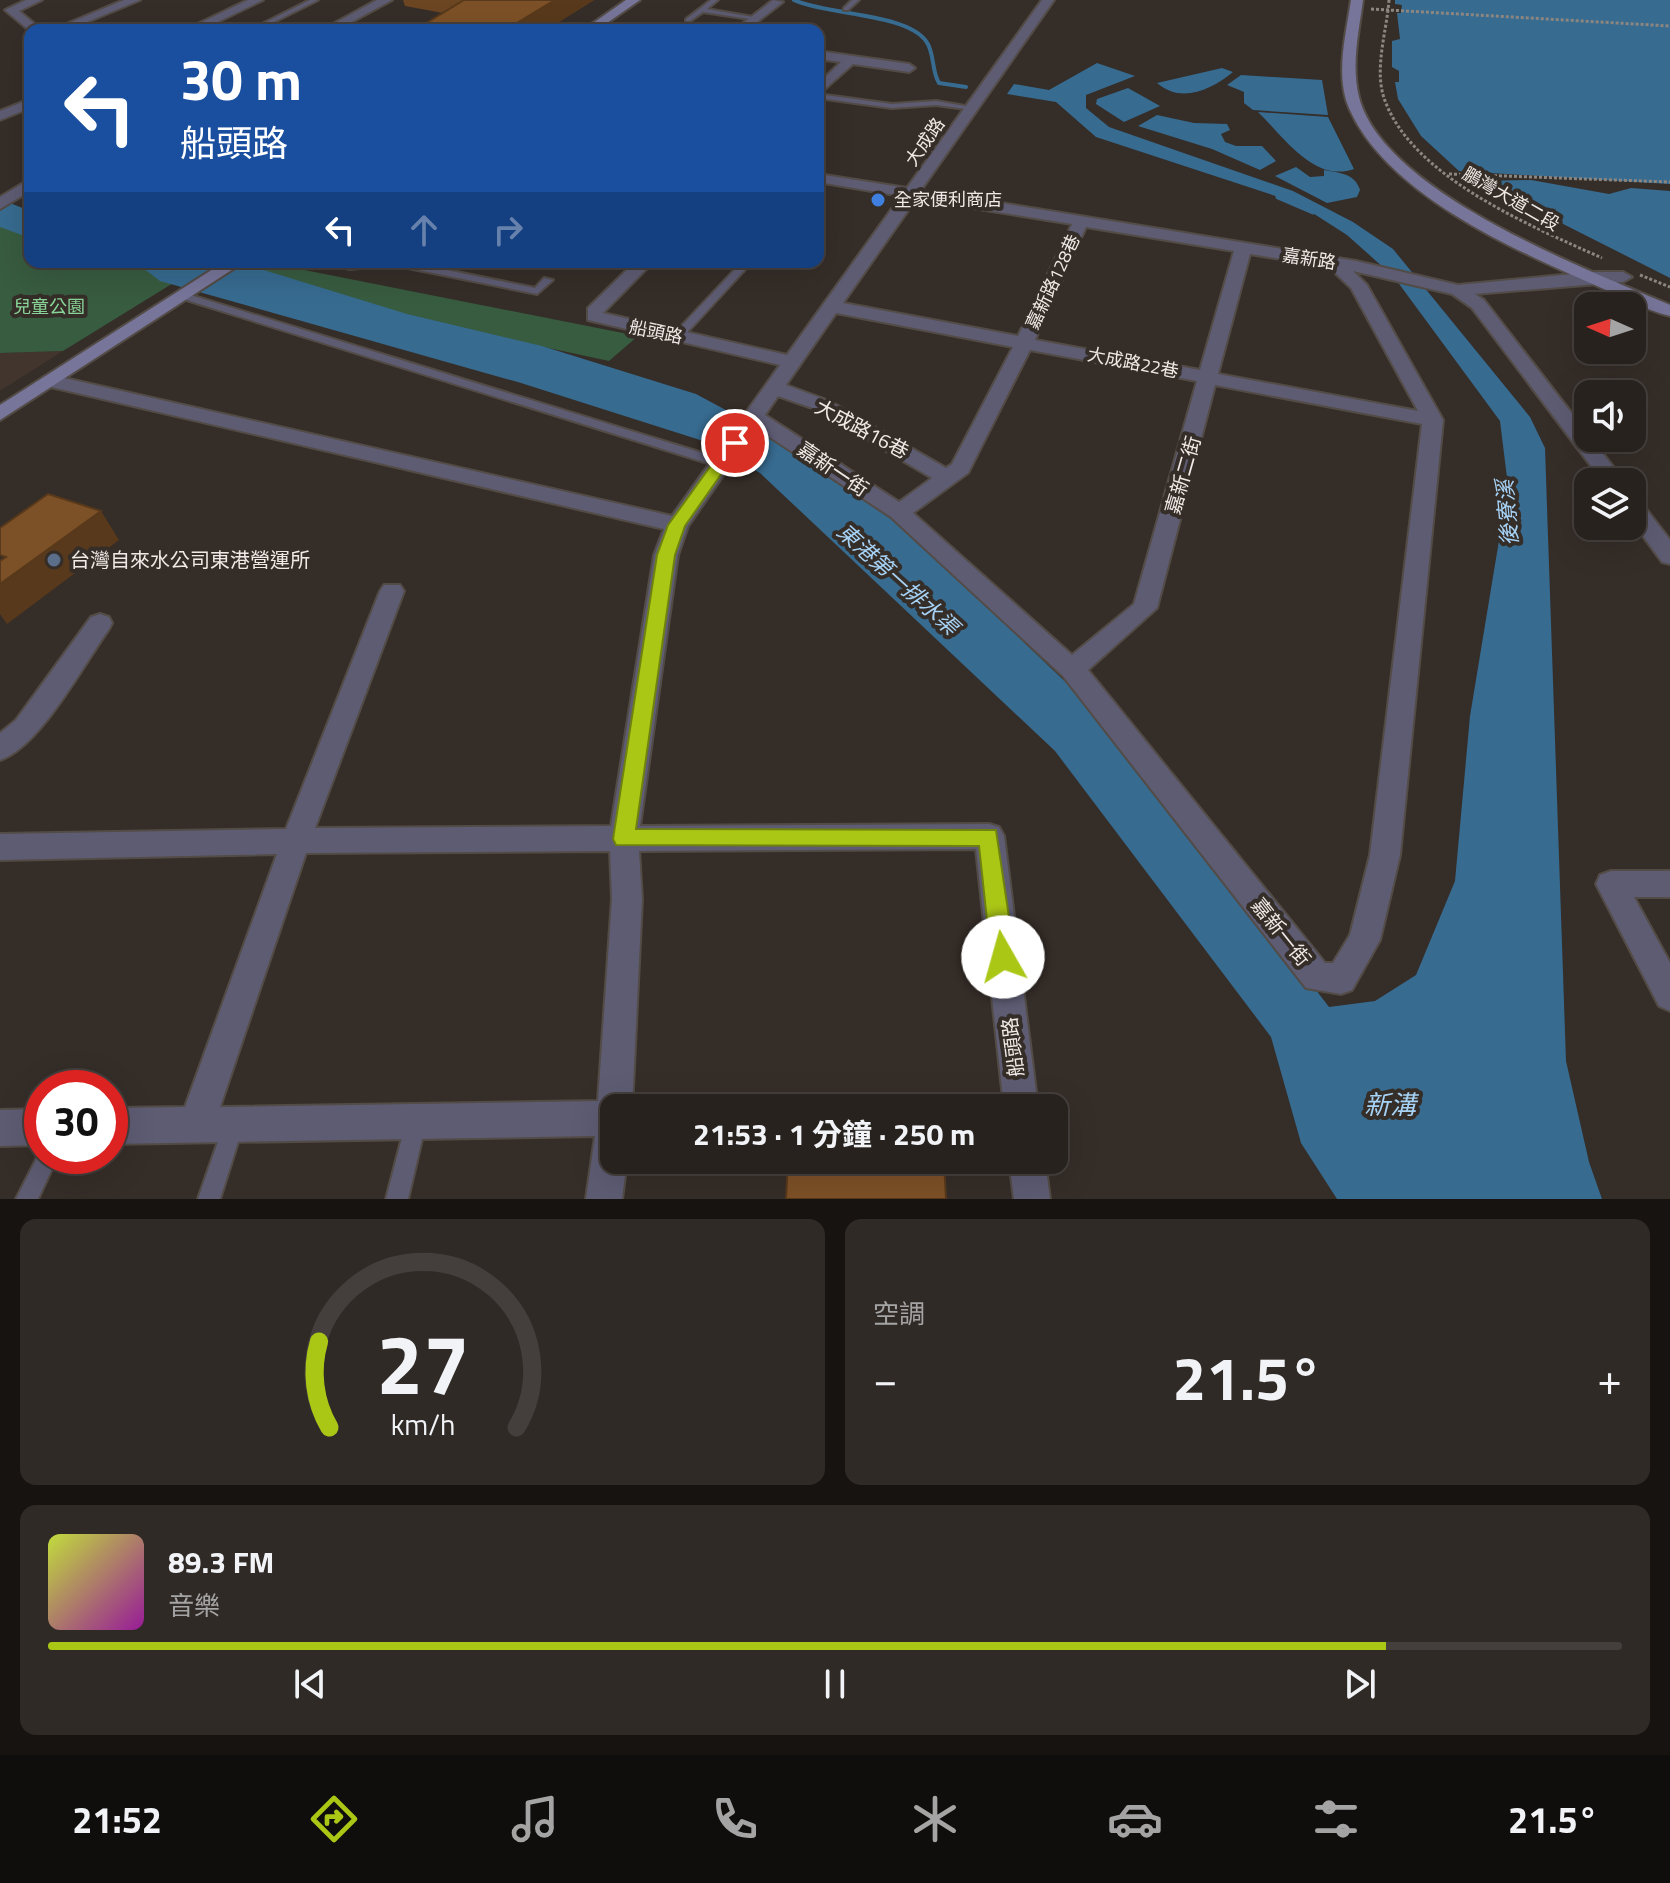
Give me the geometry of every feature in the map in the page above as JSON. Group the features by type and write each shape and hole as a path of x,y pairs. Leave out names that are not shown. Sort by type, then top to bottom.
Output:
{"street":[{"path":"28,24 11,10 36,0"},
{"path":"73,24 134,0"},
{"path":"204,24 257,0"},
{"path":"340,24 386,0"},
{"path":"598,24 634,0"},
{"name":"大成路","path":"752,420 1048,0"},
{"path":"748,24 777,2"},
{"name":"鵬灣大道二段","path":"1366,3 1364,86 1373,113 1390,138 1488,213 1628,275 1670,298"},
{"name":"鵬灣大道二段","path":"1366,3 1349,84 1356,110 1373,138 1420,182 1470,216 1670,311"},
{"path":"824,56 909,68"},
{"path":"824,88 850,60"},
{"path":"0,116 24,106"},
{"path":"824,179 914,193"},
{"path":"0,184 16,195"},
{"name":"嘉新路","path":"914,193 1345,265 1426,280 1458,290 1478,304 1603,468"},
{"name":"嘉新路128巷","path":"899,512 961,468 1025,342 1081,221"},
{"name":"嘉新二街","path":"1072,669 1145,608 1211,378 1243,248"},
{"path":"1345,265 1433,420"},
{"path":"0,414 226,268"},
{"name":"船頭路","path":"639,268 594,312 594,316 793,362"},
{"path":"1458,290 1628,275"},
{"name":"大成路22巷","path":"833,307 1433,420"},
{"path":"51,381 677,525"},
{"name":"大成路16巷","path":"775,388 822,405 947,478"},
{"path":"616,1094 627,899 624,839 666,555 677,525 752,420"},
{"name":"嘉新一街","path":"752,420 899,512 1072,669 1317,977 1341,979 1364,940 1385,855 1433,420"},
{"path":"1646,524 1670,556"},
{"path":"197,1124 296,841 392,591"},
{"path":"0,749 25,727 100,623"},
{"name":"船頭路","path":"624,839 989,836 1019,1094"},
{"path":"0,847 624,839"},
{"path":"1670,884 1611,884 1670,995"},
{"path":"128,1126 416,1120 600,1121"},
{"path":"0,1128 24,1127"},
{"path":"604,1199 607,1174"},
{"path":"1029,1174 1032,1199"}],"lane":[{"path":"265,24 315,0"},
{"path":"688,20 715,0"},
{"path":"846,9 856,0"},
{"path":"701,10 756,18"},
{"path":"824,95 892,106 936,103 973,108"},
{"path":"446,268 537,291 548,280"},
{"path":"677,337 741,268"},
{"path":"176,301 714,473"},
{"path":"397,1199 416,1120"},
{"path":"209,1199 235,1123"},
{"path":"27,1199 39,1174"}],"path":[{"path":"1389,0 1382,74 1384,97 1402,131 1442,177 1511,216 1611,262"},
{"path":"1366,3 1389,10 1670,26"},
{"path":"1442,177 1670,182"},
{"path":"1628,275 1670,287"}],"shaded area":[{"path":"63,351 0,391 0,353"}],"green space":[{"name":"兒童公園","path":"0,221 24,228 24,268 153,268 183,277 63,351 0,353"},
{"path":"263,268 294,268 638,336 609,361 387,313 258,272"}],"water":[{"path":"1395,0 1670,0 1670,184 1459,171 1421,136 1398,99 1395,82 1399,82 1399,71 1392,67 1392,41 1400,39 1397,13 1401,13 1402,5 1395,4"},
{"path":"1097,63 1135,76 1086,95 1086,108 1109,127 1293,191 1353,222 1393,249 1530,417 1545,448 1566,1061 1589,1162 1602,1199 1337,1199 1301,1143 1271,1037 1055,751 760,473 700,440 521,383 160,281 143,268 258,268 407,314 542,346 696,394 774,436 897,521 1121,735 1329,1007 1375,1001 1416,975 1455,881 1470,716 1508,486 1500,421 1394,277 1347,235 1297,203 1096,137 1056,102 1007,94 1014,84 1049,90"},
{"path":"1222,68 1233,72 1196,92 1176,93 1157,83"},
{"path":"1241,75 1322,80 1328,115 1253,110 1244,103 1244,92 1227,85"},
{"path":"1128,88 1160,106 1124,122 1096,104 1097,99"},
{"path":"1258,112 1328,117 1354,169 1339,172 1313,164 1289,145"},
{"path":"1157,115 1194,123 1227,124 1230,130 1221,134 1225,142 1236,146 1262,146 1276,161 1260,170 1212,149 1138,126"},
{"path":"1296,167 1310,177 1324,176 1324,170 1346,175 1358,184 1360,190 1357,197 1327,203 1275,176"},
{"path":"1531,180 1609,194 1631,188 1670,191 1670,278 1478,181"},
{"path":"0,199 24,209 24,236 0,227"}],"building":[{"path":"464,0 555,0 515,24 425,24"},
{"path":"48,494 101,511 0,584 0,561 6,557 0,555 0,528"},
{"path":"787,1174 945,1174 946,1199 786,1199"}],"waterway":[{"name":"後寮溪","path":"794,0 884,20 916,32 929,46 939,83 966,87"},
{"name":"後寮溪","path":"1278,197 1313,212"}],"place":[{"name":"全家便利商店","path":"878,200"},
{"name":"台灣自來水公司東港營運所","path":"54,560"}],"route":[{"path":"735,443 677,525 666,555 624,839 989,836 1003,957"}],"water label":[{"name":"東港第一排水渠","path":"898,579"},
{"name":"新溝","path":"1390,1105"}]}
